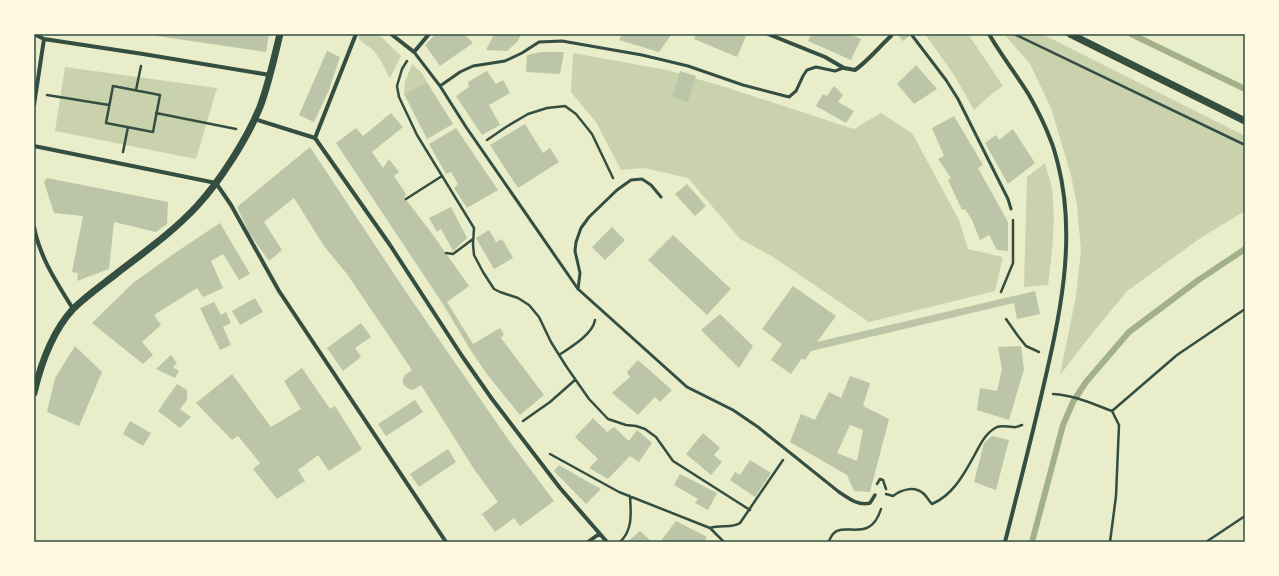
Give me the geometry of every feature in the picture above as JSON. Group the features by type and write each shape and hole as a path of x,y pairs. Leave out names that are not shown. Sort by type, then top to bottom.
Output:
{"street":[{"path":"34,34 44,39 270,75"},
{"path":"34,393 38,376 49,346 56,333 73,309 176,226 197,206 216,183 248,131 260,107 280,34"},
{"path":"315,138 356,34"},
{"path":"391,34 414,52 429,34"},
{"path":"768,34 825,58 844,68 855,70 891,36"},
{"path":"989,34 997,49 1029,95 1052,142 1062,182 1066,212 1067,248 1063,282 1050,357 1005,542"},
{"path":"1070,34 1245,121"},
{"path":"34,105 44,39"},
{"path":"254,119 315,138 390,245 462,356 513,428 560,488 598,534 607,542"},
{"path":"34,146 216,183 231,205 279,291 446,542"},
{"path":"34,227 36,239 49,270 73,309"},
{"path":"839,492 860,503 870,503 876,495"},
{"path":"588,542 598,534"}],"lane":[{"path":"911,34 946,80 958,99 1008,199 1011,209"},
{"path":"440,86 460,72 473,66 505,61 522,53 539,42 552,41 584,44 650,56 688,66 743,85 789,97 796,90 807,70 816,67 835,71 844,68"},
{"path":"414,52 440,86 478,145 578,289 687,387 733,410 752,423 839,492"},
{"path":"578,289 580,273 575,251 576,242 581,228 589,216 617,190 631,180 642,179 651,185 661,198"}],"path":[{"path":"1014,34 1245,145"},
{"path":"414,52 400,76 397,86 399,97 417,135 474,228 474,255 494,289 518,298 529,306 539,317 575,380 589,399 608,419 645,429 656,437 673,461 750,510"},
{"path":"136,90 143,54"},
{"path":"113,86 136,90 160,95 153,132 106,123 113,86"},
{"path":"36,93 109,106"},
{"path":"478,145 528,114 547,108 565,106 576,114 592,134 611,173 617,190"},
{"path":"156,113 248,131"},
{"path":"121,164 128,127"},
{"path":"406,199 442,176"},
{"path":"1001,292 1013,263 1014,224 1011,209"},
{"path":"446,253 453,254 473,239"},
{"path":"1112,411 1178,355 1245,309"},
{"path":"559,354 589,332 594,326 596,320 594,316"},
{"path":"1006,319 1026,346 1050,357"},
{"path":"513,428 550,402 575,380"},
{"path":"1065,395 1091,402 1112,411 1119,426 1116,496 1110,542"},
{"path":"886,494 893,496 908,489 924,494 928,501 932,504 938,502 948,494 962,477 983,439 989,433 998,427 1007,426 1013,428 1035,421"},
{"path":"545,452 619,492 710,528 722,541"},
{"path":"710,528 738,525 775,473"},
{"path":"620,542 628,531 631,518 630,496"},
{"path":"828,542 833,534 838,530 864,529 873,524 879,517 883,503"},
{"path":"1206,542 1245,516"}],"green space":[{"path":"360,34 378,34 401,56 390,78 377,55 371,48 360,40"},
{"path":"925,34 968,34 1003,86 974,110 954,75"},
{"path":"1004,34 1042,34 1245,136 1245,211 1202,237 1127,291 1060,375 1076,296 1081,250 1077,206 1071,175 1051,108 1030,64"},
{"path":"573,53 667,70 725,87 854,129 881,113 912,133 959,220 968,249 1003,257 995,291 869,322 773,257 740,239 688,178 644,168 621,170 596,122 571,92"},
{"path":"412,64 422,73 427,82 404,94 405,82"},
{"path":"65,67 217,88 196,159 55,131"},
{"path":"1045,163 1051,187 1054,214 1048,285 1024,287 1027,177"}],"building":[{"path":"157,34 269,34 266,52 157,36"},
{"path":"436,34 464,34 473,43 440,66 425,45"},
{"path":"494,34 522,34 516,43 507,51 486,50"},
{"path":"622,34 671,35 659,52 619,40"},
{"path":"696,34 741,34 746,36 737,57 694,39"},
{"path":"811,34 850,34 861,39 851,60 808,41"},
{"path":"897,34 912,34 903,41"},
{"path":"327,51 340,57 329,90 314,122 299,115"},
{"path":"541,52 564,52 560,74 526,72 527,55"},
{"path":"916,65 937,89 914,104 897,84"},
{"path":"487,71 496,84 503,80 510,93 489,105 500,125 482,135 456,96 469,87 468,82"},
{"path":"680,71 696,76 688,102 672,97"},
{"path":"427,82 453,124 427,139 404,94"},
{"path":"834,86 843,95 838,102 854,111 846,123 816,106 823,94 827,96"},
{"path":"391,113 403,127 372,152 383,168 389,159 399,172 394,176 406,194 404,197 469,286 447,302 473,344 500,328 504,334 501,338 544,395 520,415 486,373 443,304 336,143 356,128 363,136"},
{"path":"954,116 983,165 978,168 1008,222 1008,251 997,250 989,235 980,240 972,220 965,209 962,210 948,180 951,178 938,159 944,156 932,128"},
{"path":"525,124 543,153 550,148 559,162 518,188 490,145"},
{"path":"456,128 498,190 467,208 454,188 458,184 451,172 446,174 429,144"},
{"path":"1013,129 1035,163 1008,184 985,143 996,135 999,140"},
{"path":"310,147 406,292 510,442 554,501 520,526 514,518 495,532 482,514 498,502 474,469 421,385 413,390 407,388 403,384 405,375 412,370 347,274 324,246 294,198 264,222 282,250 269,261 249,233 237,207"},
{"path":"47,178 168,202 167,224 156,232 114,222 109,269 77,281 78,273 72,272 83,216 54,213 44,182"},
{"path":"687,184 706,206 695,216 675,194"},
{"path":"451,207 467,238 453,251 441,229 437,232 429,218"},
{"path":"220,223 250,274 239,280 223,254 211,261 223,288 203,297 197,288 154,315 161,325 142,342 153,355 143,364 92,323 133,283"},
{"path":"612,227 625,240 605,260 592,247"},
{"path":"489,230 496,242 502,239 513,258 494,269 476,238"},
{"path":"673,235 731,289 707,315 648,260"},
{"path":"793,286 836,316 817,342 1035,291 1040,314 1017,319 1014,303 811,351 805,360 802,358 791,374 771,360 782,344 762,329"},
{"path":"255,298 263,312 240,325 232,311"},
{"path":"214,302 221,315 226,312 231,323 223,327 231,345 220,350 200,308"},
{"path":"720,314 753,346 739,368 701,330"},
{"path":"361,323 371,337 355,348 361,357 343,371 327,348"},
{"path":"75,346 102,372 79,426 47,412 55,378"},
{"path":"1021,346 1024,369 1009,420 977,410 980,388 997,391 1002,369 998,347"},
{"path":"171,355 177,363 173,367 179,371 175,378 156,369"},
{"path":"638,360 672,390 660,402 655,397 638,415 612,393 630,377 627,372"},
{"path":"302,368 330,409 335,406 362,449 329,471 318,455 298,470 305,481 277,499 253,469 260,463 238,436 232,440 196,403 232,374 271,427 301,409 284,381"},
{"path":"850,376 870,383 863,406 889,419 870,492 854,491 847,475 790,442 801,414 815,420 829,392 841,398","holes":["850,425 863,430 857,461 837,453"]},
{"path":"177,384 187,390 187,400 180,409 191,417 180,428 158,411"},
{"path":"415,400 423,412 386,436 378,424"},
{"path":"593,418 607,432 614,427 629,441 637,430 652,443 639,462 630,456 608,479 589,468 598,459 575,437"},
{"path":"130,421 151,433 143,446 123,434"},
{"path":"703,433 720,448 714,455 722,462 711,475 686,454"},
{"path":"992,436 1009,440 996,490 974,482 984,443"},
{"path":"448,449 456,462 419,487 410,474"},
{"path":"750,460 771,473 755,497 730,480 735,472 740,475"},
{"path":"559,465 601,489 586,504 554,471"},
{"path":"680,474 717,493 708,510 695,503 698,499 674,485"},
{"path":"676,521 707,537 704,542 660,542"},
{"path":"640,531 652,542 627,542"}],"waterway":[{"path":"1131,34 1245,89"},
{"path":"1032,542 1063,425 1073,402 1086,382 1129,332 1197,281 1245,249"}]}
